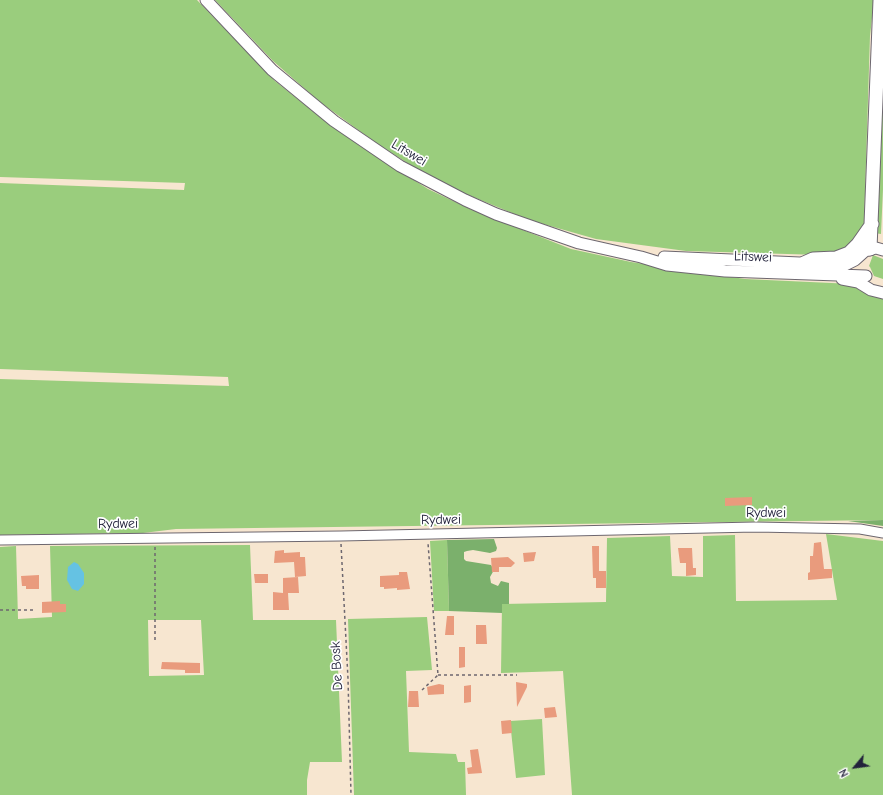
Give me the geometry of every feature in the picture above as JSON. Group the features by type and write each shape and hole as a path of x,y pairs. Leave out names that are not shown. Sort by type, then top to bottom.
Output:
{"highway":[{"path":"877,250 872,224 880,0"},
{"path":"804,263 813,259 836,258 848,253 858,244 872,224"}],"main road":[{"name":"Litswei","path":"206,0 246,44 304,98 361,141 400,166 464,200 528,226 579,243 641,257 667,265 725,271 866,276"},
{"name":"Litswei","path":"641,257 845,265 857,259 865,251 877,250"},
{"path":"877,250 864,262 866,276 872,283 883,286"},
{"path":"822,274 858,282 871,290 883,293"}],"street":[{"name":"Rydwei","path":"0,540 340,536 755,527 860,529 883,533"}],"path":[{"path":"427,534 438,675"},
{"name":"De Bosk","path":"340,536 348,679 351,795"},
{"path":"155,644 156,537"},
{"path":"0,610 34,610"},
{"path":"422,690 438,675 517,675"}],"green space":[{"path":"0,0 197,0 275,81 320,117 360,146 428,189 470,209 571,249 631,262 745,279 853,284 859,290 883,296 883,520 176,529 143,533 0,535 0,379 229,386 228,377 0,369 0,183 184,190 185,183 0,177"},
{"path":"215,0 874,0 870,36 864,225 847,250 821,255 686,251 596,239 529,220 466,194 420,171 376,143 320,102 273,61"},
{"path":"883,10 883,189 881,234 874,233"},
{"path":"873,255 883,259 883,279 874,276 869,266"},
{"path":"883,520 883,526 848,521"},
{"path":"826,534 883,541 883,795 572,795 563,671 501,673 502,604 606,602 607,538 670,536 672,576 703,577 703,536 735,535 736,601 837,600"},
{"path":"494,539 497,548 496,551 490,553 473,550 467,551 464,552 464,559 466,561 491,565 494,570 490,577 491,583 498,586 501,581 509,583 509,604 502,604 502,613 449,611 447,540"},
{"path":"447,540 449,611 434,611 430,541"},
{"path":"250,545 253,620 336,620 342,762 310,762 307,780 307,795 0,795 0,547 16,546 18,619 52,617 50,546","holes":["148,620 201,620 204,675 149,676"]},
{"path":"427,617 432,670 406,671 409,752 456,754 458,762 465,762 466,795 354,795 348,619"},
{"path":"542,719 545,775 516,778 510,721"}],"water":[{"path":"74,562 78,564 84,573 84,584 78,591 72,589 67,580 68,567"}],"building":[{"path":"752,497 752,505 725,506 725,498"},
{"path":"821,542 824,569 832,569 832,578 808,580 808,573 810,572 810,556 813,556 814,543"},
{"path":"592,546 599,546 599,571 606,571 606,588 596,588 596,578 593,578"},
{"path":"678,548 692,548 693,568 696,568 696,575 686,576 686,563 680,563"},
{"path":"284,550 284,553 300,552 300,557 305,557 306,576 295,577 294,562 274,563 275,551"},
{"path":"536,552 534,561 524,562 523,553"},
{"path":"508,557 515,563 511,567 499,567 499,572 492,572 491,558"},
{"path":"399,572 407,572 410,589 397,590 397,588 384,589 384,587 380,587 380,576 399,575"},
{"path":"254,574 268,574 268,583 255,583"},
{"path":"39,575 39,589 26,589 26,586 22,586 21,576"},
{"path":"298,577 299,593 288,593 289,610 273,610 273,592 283,593 283,578"},
{"path":"60,601 60,604 66,604 66,612 42,613 42,602"},
{"path":"447,616 454,616 454,635 445,635"},
{"path":"476,625 486,625 487,644 476,644"},
{"path":"459,647 465,647 465,667 459,668"},
{"path":"162,662 200,663 200,673 185,673 185,670 161,669"},
{"path":"516,682 527,684 517,707"},
{"path":"439,684 444,685 444,694 428,695 427,687"},
{"path":"471,685 471,702 464,703 464,686"},
{"path":"409,691 418,691 419,707 408,707"},
{"path":"555,707 557,717 545,718 544,708"},
{"path":"511,720 512,733 502,734 501,721"},
{"path":"478,749 482,773 468,774 467,768 472,767 470,750"}]}
